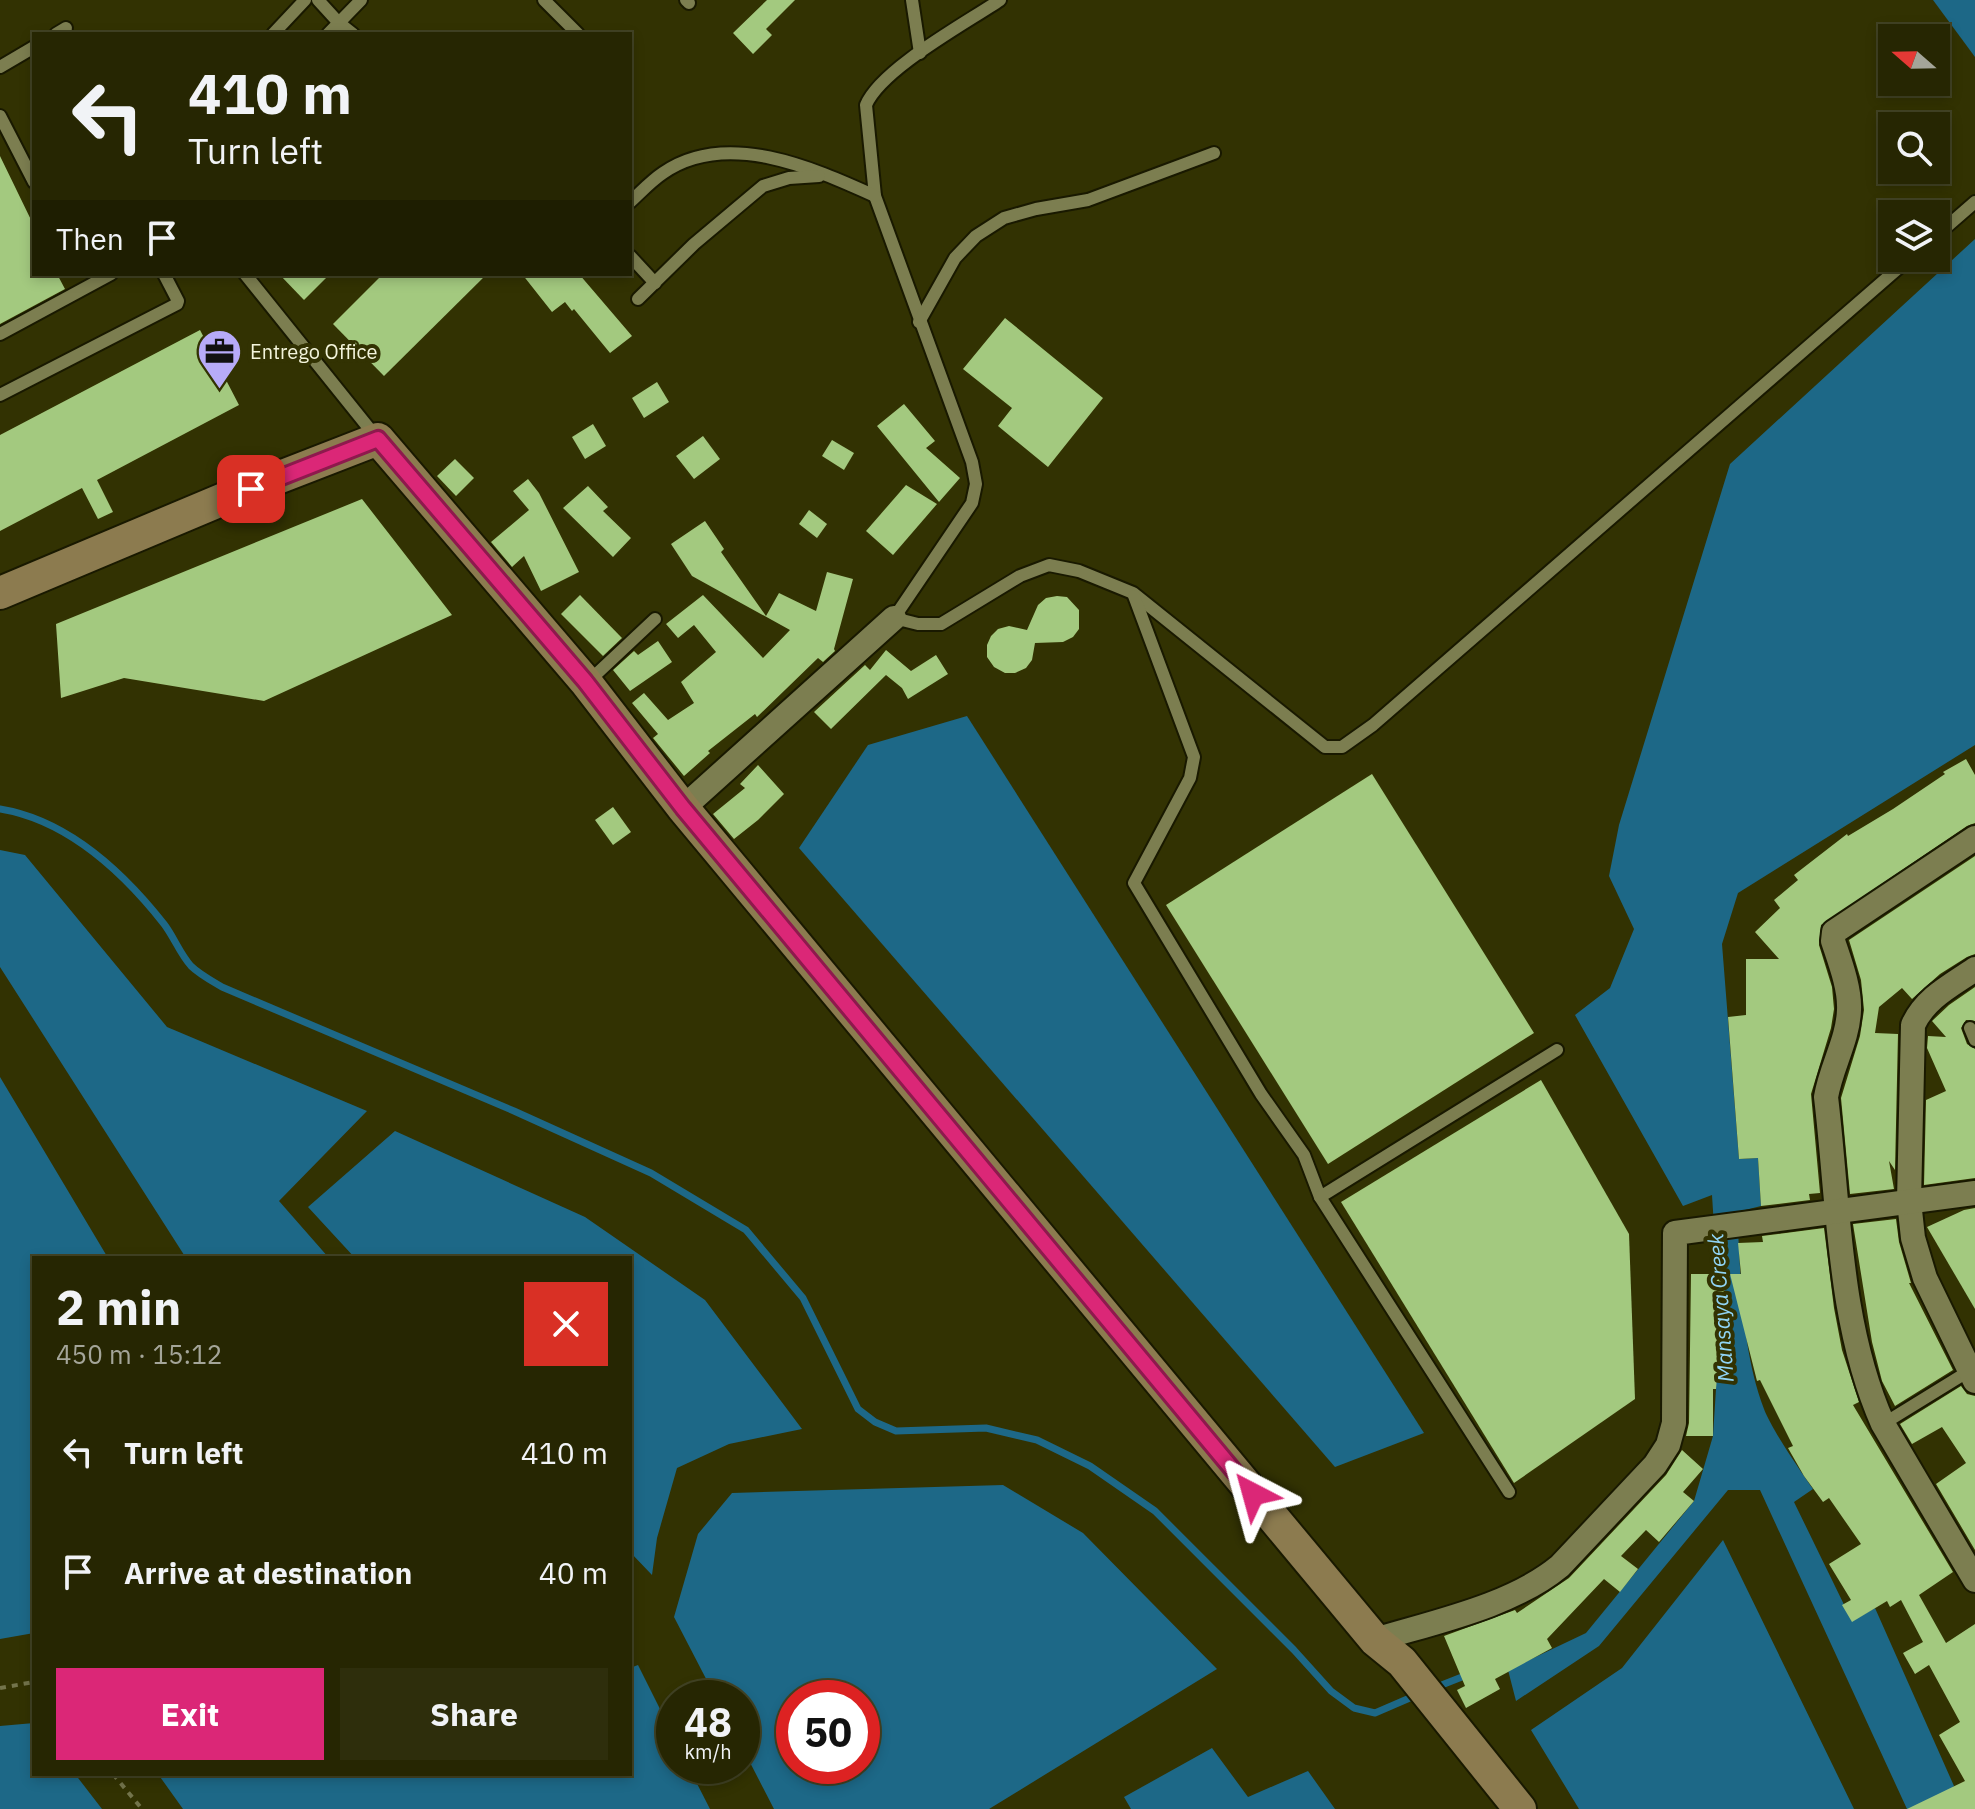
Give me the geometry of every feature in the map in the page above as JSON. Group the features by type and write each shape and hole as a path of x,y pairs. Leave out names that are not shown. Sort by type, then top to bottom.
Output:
{"main road":[{"path":"0,593 226,498 378,439 587,684 683,808 1375,1640 1402,1662 1520,1809"}],"street":[{"path":"683,808 894,618"},
{"path":"1975,838 1834,932 1833,941 1850,1008 1826,1097 1837,1213 1853,1321 1875,1406 1975,1580"},
{"path":"1972,1376 1925,1278 1913,1238 1909,1201 1913,1025 1920,1010 1930,1000 1975,969"},
{"path":"1375,1640 1484,1606 1543,1580 1560,1566 1655,1465 1668,1445 1674,1423 1675,1233 1975,1193"}],"lane":[{"path":"275,32 305,0"},
{"path":"318,0 350,32"},
{"path":"330,32 361,0"},
{"path":"544,0 576,32"},
{"path":"912,0 920,53"},
{"path":"1000,0 920,53 872,91 866,105 875,196 972,462 976,484 972,503 894,618 918,624 941,624 1020,576 1049,565 1079,571 1133,593 1325,747 1342,747 1373,725 1894,272"},
{"path":"0,67 32,48"},
{"path":"0,116 32,178"},
{"path":"919,322 955,258 976,236 1004,218 1088,200 1214,153"},
{"path":"632,200 664,172 707,154 764,156 830,176 875,196"},
{"path":"638,299 694,244 763,186 789,178 830,176"},
{"path":"1950,224 1975,202"},
{"path":"632,258 655,283"},
{"path":"0,395 177,304 165,276"},
{"path":"247,276 378,439"},
{"path":"0,334 84,280"},
{"path":"1133,593 1194,757 1190,778 1134,883 1261,1094 1304,1155 1320,1197 1509,1492"},
{"path":"587,684 655,619"},
{"path":"1320,1197 1557,1050"},
{"path":"1883,1424 1972,1376"}],"path":[{"path":"0,1688 32,1682"},
{"path":"115,1776 142,1809"}],"water":[{"path":"1933,0 1975,0 1975,57"},
{"name":"Mansaya Creek","path":"1975,239 1975,745 1738,893 1722,944 1739,1159 1758,1158 1761,1206 1737,1212 1743,1312 1756,1386 1768,1418 1813,1489 1794,1502 1852,1621 1875,1608 1954,1786 1935,1809 1907,1809 1760,1490 1728,1490 1599,1646 1516,1701 1508,1670 1586,1633 1694,1501 1713,1436 1717,1274 1712,1195 1683,1206 1575,1015 1610,988 1634,929 1609,876 1619,825 1730,464 1939,272 1950,272 1950,262"},
{"path":"967,716 1424,1433 1335,1467 799,848 868,745"},
{"path":"0,850 25,855 167,1027 367,1111 279,1201 327,1256 185,1256 0,967"},
{"path":"0,1077 107,1256 32,1256 32,1633 0,1639"},
{"path":"395,1131 585,1217 705,1300 802,1429 729,1444 677,1468 657,1538 652,1575 632,1554 632,1256 353,1256 308,1207"},
{"path":"1003,1485 1083,1533 1217,1669 989,1809 774,1809 760,1782 760,1680 707,1680 674,1617 698,1534 732,1493"},
{"path":"1723,1540 1854,1809 1579,1809 1531,1730 1622,1668"},
{"path":"638,1665 656,1701 656,1784 697,1784 710,1809 183,1809 159,1776 632,1776 632,1667"},
{"path":"32,1723 32,1776 77,1776 102,1809 0,1809 0,1726"},
{"path":"1212,1748 1248,1797 1308,1771 1335,1809 1131,1809 1124,1797"}],"building":[{"path":"767,0 795,0 766,29 772,35 753,54 733,33"},
{"path":"0,156 32,222 32,276 58,276 65,289 0,324"},
{"path":"281,276 328,276 304,300"},
{"path":"381,276 485,276 384,376 333,324"},
{"path":"524,276 581,276 632,336 610,353 565,302 552,312"},
{"path":"1005,318 1103,398 1048,467 998,426 1012,408 963,369"},
{"path":"200,330 239,405 97,480 113,512 98,519 82,488 0,531 0,435"},
{"path":"657,382 669,402 644,418 632,398"},
{"path":"904,404 935,441 926,448 960,478 939,502 877,426"},
{"path":"593,424 606,446 585,459 572,437"},
{"path":"703,436 720,459 694,479 676,456"},
{"path":"832,440 854,453 844,470 822,456"},
{"path":"455,459 474,478 456,496 437,476"},
{"path":"528,479 539,493 579,572 541,591 524,556 512,567 491,542 529,510 513,491"},
{"path":"906,485 937,504 893,555 866,531"},
{"path":"588,486 608,507 603,511 631,538 613,557 563,508"},
{"path":"362,499 452,615 264,701 124,678 61,698 56,624"},
{"path":"809,510 827,524 817,538 799,524"},
{"path":"705,521 724,549 721,552 766,616 779,593 816,611 827,572 853,579 835,651 823,662 818,658 757,717 755,714 708,751 710,753 684,776 653,738 658,734 632,703 644,693 668,720 694,703 681,682 716,652 694,625 678,638 666,624 703,595 763,658 790,630 692,576 671,544"},
{"path":"580,595 622,638 603,656 561,614"},
{"path":"1067,597 1079,610 1079,629 1073,637 1063,642 1035,643 1032,660 1026,668 1015,673 1005,673 994,667 987,657 991,636 998,629 1009,626 1027,630 1038,605 1046,598"},
{"path":"658,641 672,662 630,691 613,670 634,651 638,655"},
{"path":"886,650 911,671 936,655 948,674 908,699 902,688 886,675 831,729 814,712 865,665 870,670"},
{"path":"1966,759 1975,775 1975,823 1821,925 1819,945 1832,987 1834,1009 1811,1094 1820,1193 1809,1194 1810,1200 1761,1206 1758,1158 1739,1159 1728,1017 1746,1015 1746,959 1779,959 1755,932 1780,908 1774,900 1798,880 1794,875 1847,834 1893,809"},
{"path":"758,765 784,794 734,839 713,814 745,788 740,784"},
{"path":"1372,774 1534,1033 1328,1164 1166,905"},
{"path":"613,807 631,832 613,845 595,820"},
{"path":"1975,856 1975,954 1940,974 1912,999 1902,988 1879,1007 1875,1033 1898,1034 1895,1170 1889,1161 1894,1189 1850,1194 1841,1098 1860,1036 1864,1010 1861,980 1849,940"},
{"path":"1975,987 1975,1021 1966,1020 1961,1028 1967,1044 1975,1049 1975,1178 1924,1185 1926,1100 1946,1091 1927,1048 1928,1036 1946,1037 1932,1021"},
{"path":"1541,1080 1629,1234 1635,1399 1514,1483 1341,1202"},
{"path":"1975,1208 1975,1309 1927,1227"},
{"path":"1896,1219 1909,1283 1953,1370 1895,1406 1882,1381 1872,1342 1853,1224"},
{"path":"1824,1228 1842,1350 1859,1402 1853,1405 1953,1572 1919,1595 1946,1643 1975,1624 1975,1809 1907,1809 1965,1781 1939,1735 1960,1722 1929,1665 1915,1674 1903,1653 1923,1642 1901,1600 1890,1607 1887,1601 1852,1622 1842,1605 1851,1600 1829,1564 1861,1544 1829,1498 1823,1502 1804,1476 1788,1448 1793,1446 1760,1380 1757,1381 1730,1274 1741,1274 1738,1243 1763,1242 1762,1236"},
{"path":"1691,1274 1726,1274 1716,1389 1713,1389 1713,1436 1686,1436 1689,1423"},
{"path":"1961,1386 1967,1394 1975,1396 1975,1550 1936,1484 1966,1463 1942,1427 1912,1444 1900,1424"},
{"path":"1682,1450 1703,1469 1683,1492 1694,1501 1659,1542 1646,1530 1621,1556 1638,1569 1620,1592 1604,1579 1547,1639 1552,1648 1495,1679 1500,1689 1466,1708 1457,1690 1465,1686 1444,1636 1515,1610 1517,1613 1569,1578 1666,1475"}],"waterway":[{"path":"0,809 48,824 92,851 148,905 168,929 191,966 222,987 651,1173 746,1230 803,1298 858,1409 875,1422 896,1431 986,1428 1037,1440 1090,1466 1155,1511 1331,1691 1354,1708 1375,1713 1419,1694"},
{"path":"1434,1688 1467,1675"}],"place":[{"name":"Entrego Office","path":"219,390"}],"route":[{"path":"251,489 378,439 585,681 683,808 1253,1494"}]}
